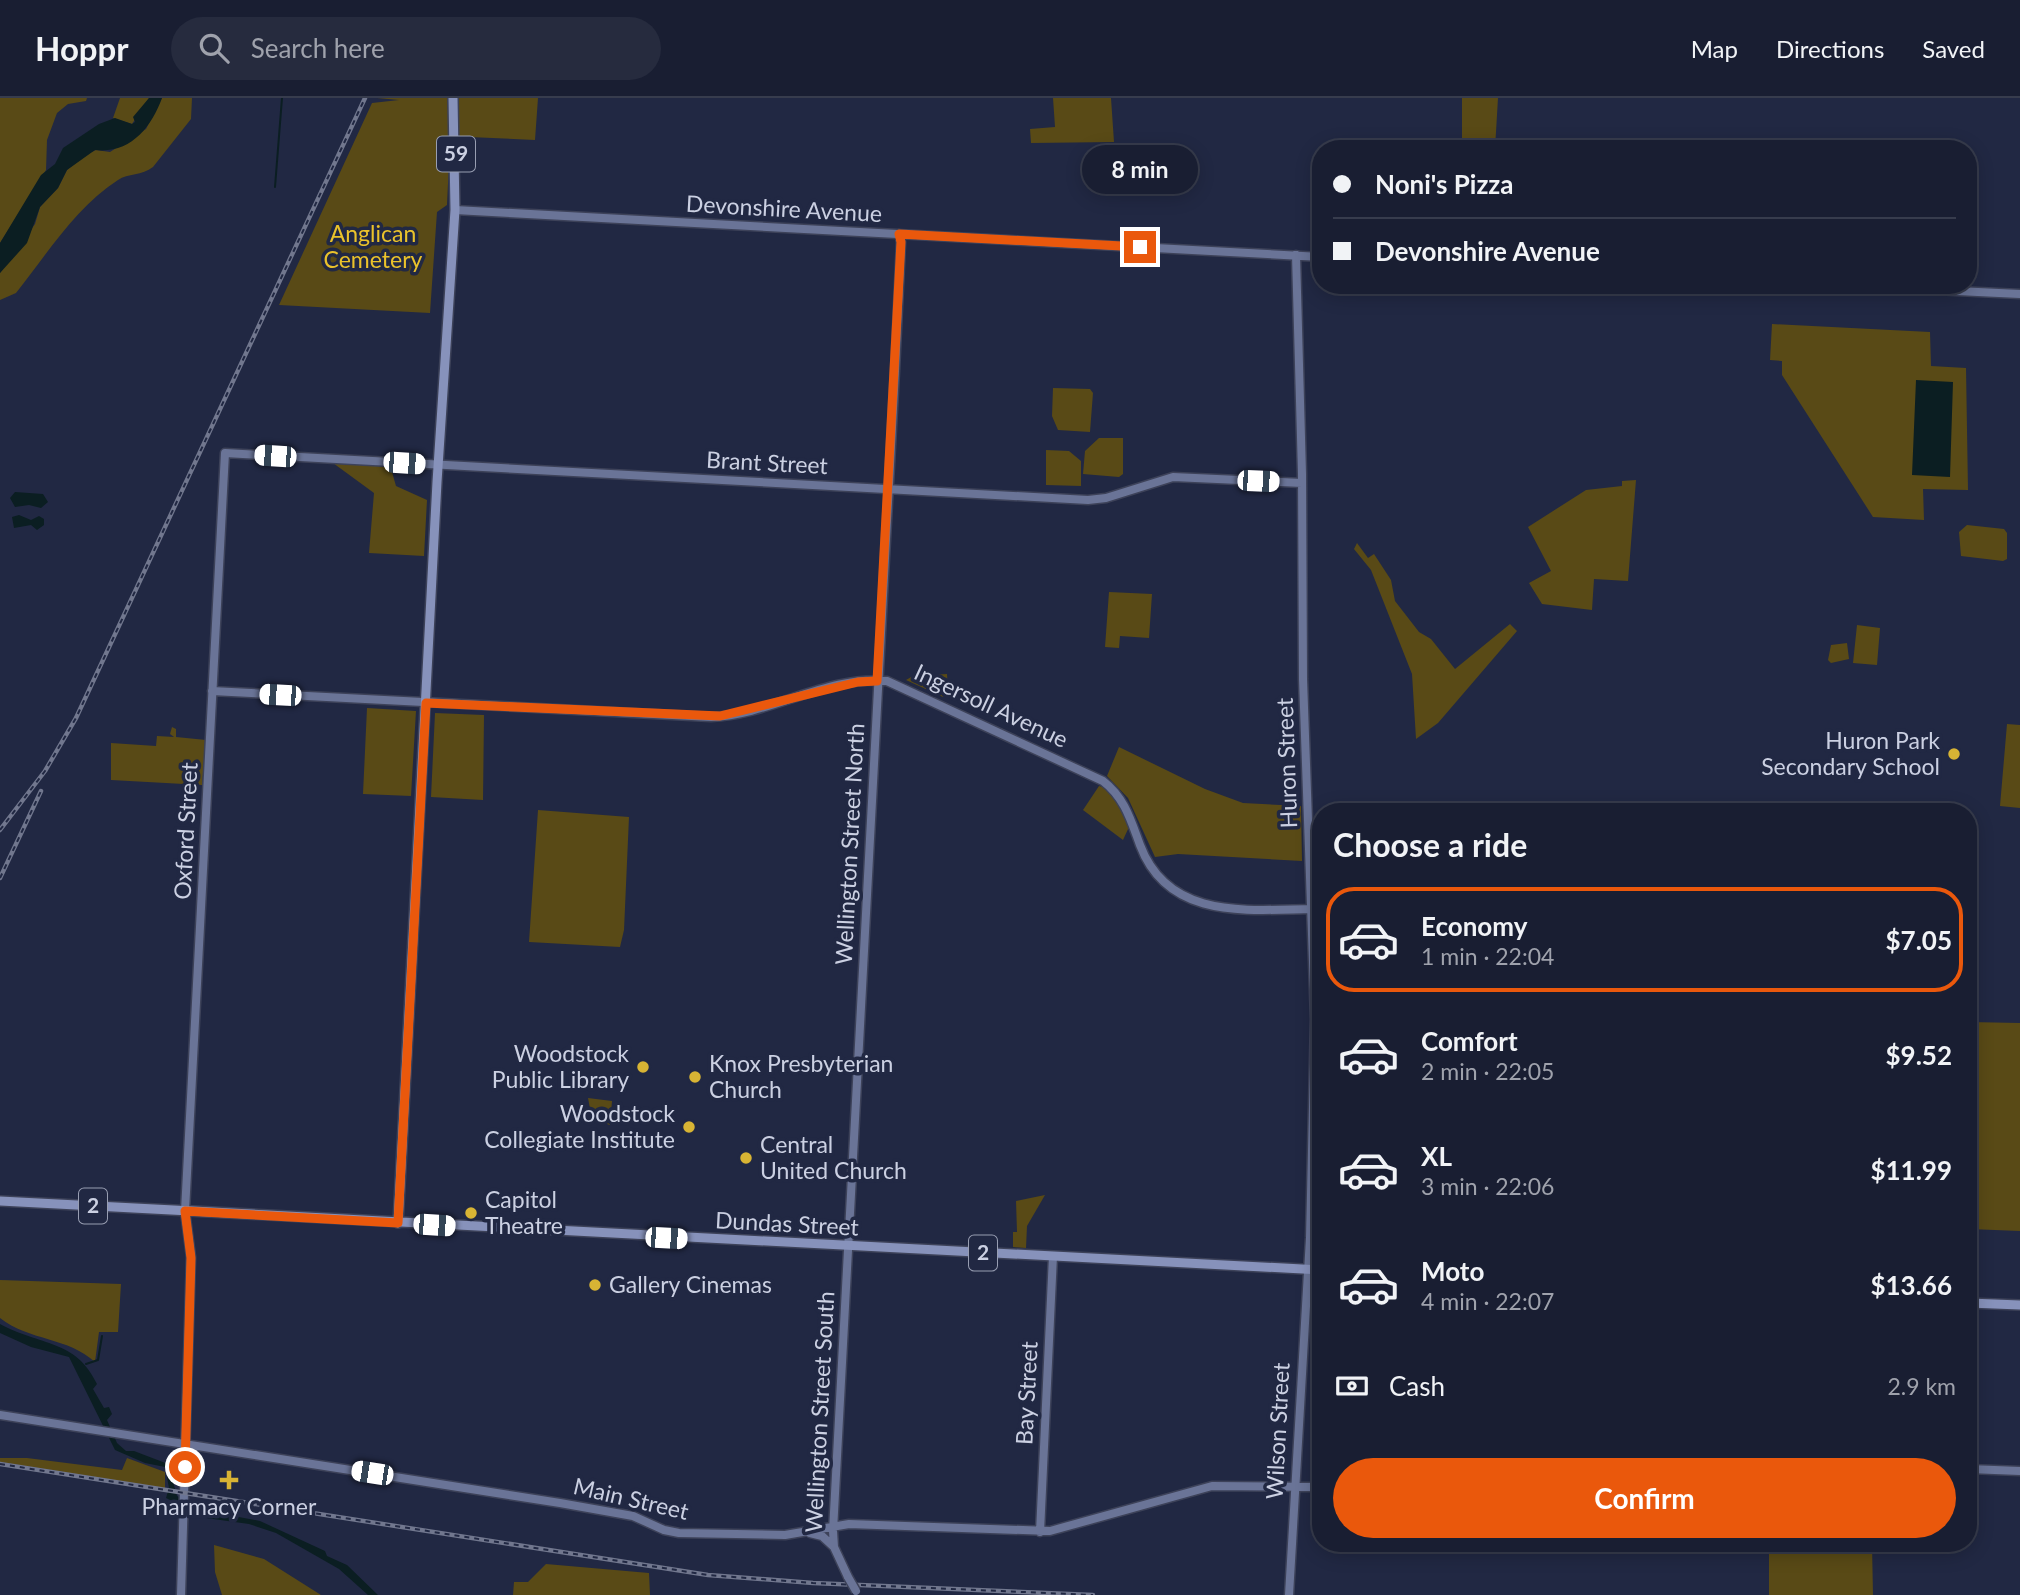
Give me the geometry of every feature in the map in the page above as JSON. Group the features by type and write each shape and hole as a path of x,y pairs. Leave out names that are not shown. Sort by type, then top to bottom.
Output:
{"main road":[{"name":"59","path":"398,1223 438,465 455,209 453,98"},
{"name":"Devonshire Avenue","path":"455,209 1312,256"},
{"name":"Wellington Street North","path":"848,1247 901,251 899,234"},
{"name":"Huron Street","path":"1296,255 1303,657 1312,936"},
{"path":"1977,292 2020,294"},
{"name":"Brant Street","path":"225,453 1088,500 1107,498 1173,477 1302,483"},
{"name":"Oxford Street","path":"181,1595 191,1258 185,1211 225,453"},
{"name":"Ingersoll Avenue","path":"212,691 720,716 858,682 877,681 907,688 1096,776 1120,797 1146,858 1155,870 1172,888 1195,901 1233,911 1311,909"},
{"name":"Huron Street","path":"1307,1270 1312,1113"},
{"name":"Dundas Street","path":"0,1201 1312,1270"},
{"name":"Wellington Street South","path":"848,1247 833,1525 834,1547 857,1593"},
{"name":"Bay Street","path":"1040,1532 1053,1256"},
{"name":"Wilson Street","path":"1289,1595 1307,1270"},
{"path":"1977,1303 2020,1305"},
{"name":"Main Street","path":"0,1415 571,1504 633,1516 672,1532 785,1535 807,1533 833,1525 1040,1532 1066,1529 1212,1486 1312,1487"},
{"path":"1977,1469 2020,1471"},
{"path":"807,1533 822,1536 834,1547"}],"green space":[{"path":"0,98 87,98 86,101 68,104 57,113 47,140 46,170 0,243"},
{"path":"120,98 149,98 132,124 113,118"},
{"path":"162,98 192,98 191,119 153,167 122,178 103,191 75,217 16,293 0,300 0,273 35,224 40,207 58,188 67,170 85,155 96,150 110,152 146,129"},
{"name":"Anglican Cemetery","path":"377,98 538,98 535,140 469,137 450,141 447,205 437,212 430,313 279,305 372,103 399,100"},
{"path":"1053,98 1111,98 1114,142 1031,143 1030,129 1055,127"},
{"path":"1462,98 1498,98 1496,140 1462,140"},
{"path":"1772,324 1930,332 1931,366 1966,368 1968,490 1923,489 1924,520 1873,517 1782,375 1782,361 1770,360"},
{"path":"1053,388 1090,389 1093,393 1090,432 1058,430 1052,416"},
{"path":"1099,438 1123,438 1123,474 1119,477 1083,474 1085,451"},
{"path":"1046,450 1069,451 1081,461 1081,486 1046,485"},
{"path":"333,463 390,465 396,486 427,500 424,556 369,553 374,493"},
{"path":"1636,480 1628,581 1594,579 1592,610 1542,604 1529,583 1551,571 1528,527 1586,490 1622,486 1622,481"},
{"path":"1967,525 2004,529 2007,533 2007,559 2003,561 1961,556 1959,532"},
{"path":"1357,543 1368,558 1374,554 1391,580 1395,601 1419,632 1431,639 1455,669 1510,624 1517,631 1438,723 1416,739 1412,674 1371,570 1354,549"},
{"path":"1109,592 1152,594 1149,638 1120,636 1119,648 1105,647"},
{"path":"1857,625 1880,628 1877,665 1853,663"},
{"path":"1847,643 1849,659 1831,663 1828,660 1831,645"},
{"path":"947,674 948,691 943,697 906,680 913,676"},
{"path":"367,708 416,711 411,796 363,794"},
{"path":"435,713 484,715 483,800 431,797"},
{"path":"2007,724 2020,725 2020,808 2000,806"},
{"path":"172,727 176,729 176,737 206,740 202,785 111,780 111,743 156,746 157,736 174,737 170,734"},
{"path":"1119,747 1205,789 1243,803 1301,806 1302,861 1178,854 1155,857 1128,798 1107,776"},
{"path":"1099,786 1110,791 1122,808 1129,827 1123,840 1083,810"},
{"path":"538,810 629,817 624,930 620,947 529,942"},
{"path":"1977,1022 2020,1023 2020,1231 1977,1229"},
{"path":"588,1098 612,1101 610,1125 592,1119"},
{"path":"1045,1195 1027,1226 1026,1248 1013,1247 1013,1232 1017,1232 1016,1201"},
{"path":"0,1280 121,1284 118,1332 99,1332 95,1362 73,1348 23,1331 0,1318"},
{"path":"0,1458 27,1458 122,1470 127,1458 165,1472 165,1488 0,1462"},
{"path":"214,1545 264,1559 321,1595 222,1595 215,1572"},
{"path":"1769,1552 1872,1552 1873,1595 1769,1595"},
{"path":"546,1564 649,1573 650,1595 513,1595 514,1582 528,1582"}],"shaded area":[{"path":"149,98 162,98 145,129 129,143 119,148 95,150 67,170 58,188 40,207 27,243 0,273 0,243 41,175 55,164 63,148 99,124 115,118 132,124 135,122 133,117"},
{"path":"1916,380 1953,382 1950,477 1912,475"},
{"path":"15,492 43,494 48,502 41,508 29,505 15,507 10,498"},
{"path":"19,515 31,520 39,516 44,519 44,525 37,530 31,525 14,528 12,517"},
{"path":"0,1324 56,1345 79,1359 97,1384 93,1389 104,1408 109,1407 112,1414 107,1420 117,1443 126,1451 134,1451 168,1464 177,1496 207,1511 260,1521 325,1551 327,1556 347,1565 378,1595 368,1595 339,1569 276,1533 249,1524 206,1518 166,1498 169,1488 165,1467 145,1463 115,1450 69,1357 31,1347 0,1333"}],"waterway":[{"path":"275,187 282,98"},
{"path":"86,1364 98,1360 102,1336"}],"railway":[{"path":"0,830 45,771 76,718 365,98"},
{"path":"0,878 41,791"},
{"path":"0,1464 708,1575 813,1583 1093,1595"}],"place":[{"name":"Huron Park Secondary School","path":"1954,754"},
{"name":"Woodstock Public Library","path":"643,1067"},
{"name":"Knox Presbyterian Church","path":"695,1077"},
{"name":"Woodstock Collegiate Institute","path":"689,1127"},
{"name":"Central United Church","path":"746,1158"},
{"name":"Capitol Theatre","path":"471,1213"},
{"name":"Gallery Cinemas","path":"595,1285"},
{"name":"Pharmacy Corner","path":"229,1480"}],"route":[{"path":"185,1467 191,1258 185,1211 398,1223 426,703 720,716 858,682 877,681 895,371 901,242 899,234 1140,247"}]}
